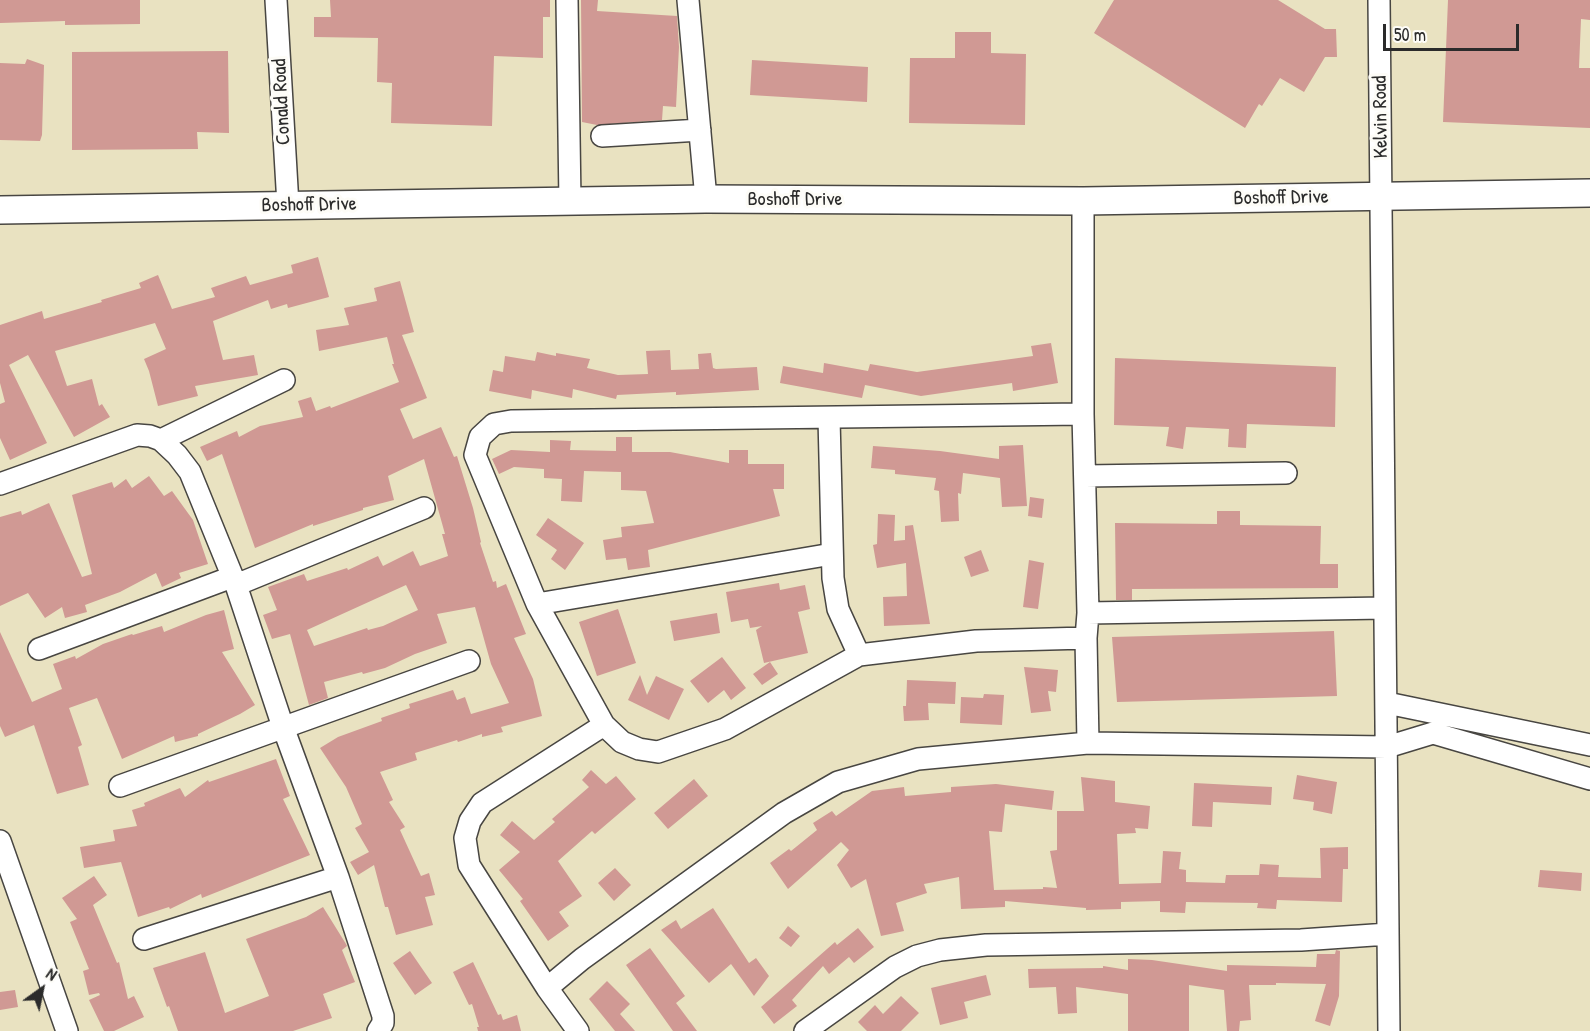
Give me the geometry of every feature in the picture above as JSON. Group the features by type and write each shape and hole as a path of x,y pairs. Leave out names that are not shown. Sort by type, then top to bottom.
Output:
{"main road":[{"name":"Boshoff Drive","path":"0,210 706,199 1083,201 1590,193"}],"street":[{"name":"Conald Road","path":"276,0 288,205"},
{"path":"567,0 570,202"},
{"path":"688,0 706,199"},
{"name":"Kelvin Road","path":"1379,0 1389,1031"},
{"path":"602,136 700,130"},
{"path":"1083,201 1083,414 1088,613 1086,638 1088,743"},
{"path":"161,440 284,380"},
{"path":"1083,414 511,420 494,424 480,437 475,454 537,604 604,725 622,742 639,749 658,752 725,729 860,655 976,641 1086,638"},
{"path":"829,418 833,578 838,609 860,655"},
{"path":"0,484 137,435 161,440 190,472 234,581 283,727 338,877 383,1016 383,1023 378,1031"},
{"path":"1085,476 1286,473"},
{"path":"39,649 234,581 424,508"},
{"path":"537,604 832,554"},
{"path":"1088,613 1384,608"},
{"path":"120,786 469,661"},
{"path":"1387,703 1590,745"},
{"path":"578,1031 547,988 469,865 465,838 470,821 482,803 604,725"},
{"path":"547,988 582,959 784,813 838,782 918,759 1088,743 1387,747 1433,733 1590,779"},
{"path":"0,841 67,1031"},
{"path":"144,939 338,877"},
{"path":"805,1031 895,967 917,956 940,950 986,945 1301,940 1388,934"}],"building":[{"path":"0,0 140,0 140,24 65,25 65,21 0,23"},
{"path":"330,0 550,0 550,17 543,17 543,58 494,56 492,126 391,123 392,83 377,82 378,38 314,37 314,17 331,17"},
{"path":"581,0 598,0 597,11 677,16 679,47 676,107 663,106 662,120 597,125 582,122"},
{"path":"1114,0 1278,0 1325,29 1336,29 1337,57 1325,57 1304,92 1280,78 1262,106 1259,104 1245,128 1094,33"},
{"path":"1448,0 1590,0 1590,20 1581,19 1579,68 1590,68 1590,128 1443,122"},
{"path":"955,32 991,32 991,53 1026,54 1025,125 909,123 910,58 955,58"},
{"path":"228,51 229,133 197,132 198,149 72,150 72,52"},
{"path":"27,59 44,65 40,141 0,140 0,63 25,64"},
{"path":"752,60 868,67 867,102 750,95"},
{"path":"318,257 329,297 288,308 287,304 271,309 268,300 213,321 223,360 254,355 258,375 195,386 198,396 158,406 144,359 166,349 155,323 55,351 67,386 92,379 99,406 102,404 110,417 74,437 28,355 9,365 47,443 10,460 0,438 0,404 5,402 0,383 0,325 42,311 44,319 102,302 101,300 141,288 139,283 158,275 172,309 215,297 211,288 246,276 250,285 293,273 291,265"},
{"path":"400,281 414,332 402,335 427,398 400,409 413,439 441,427 454,457 457,456 493,582 496,581 497,588 506,584 526,634 514,638 533,679 542,716 501,727 503,732 482,737 482,734 415,753 417,760 380,772 393,800 389,802 405,827 400,830 421,876 429,873 435,895 425,897 433,925 396,935 388,907 385,907 374,865 358,875 350,862 369,852 355,828 362,824 346,787 320,748 338,737 410,708 409,704 453,690 457,700 465,697 471,714 509,703 491,664 475,607 437,614 447,643 385,668 324,682 328,698 309,705 290,634 272,639 263,615 277,610 268,587 304,574 307,581 347,568 348,570 378,556 383,566 413,551 420,566 448,556 442,534 445,534 424,459 388,476 394,500 363,508 363,510 313,526 313,524 255,548 222,454 207,461 200,447 237,431 239,437 260,426 303,417 298,401 311,397 316,411 330,406 331,408 399,382 392,364 394,364 387,337 319,351 316,330 349,325 344,308 377,301 374,288","holes":["406,585 418,610 383,626 368,630 367,628 314,646 307,630"]},
{"path":"1051,343 1058,383 1013,391 1012,383 921,396 865,385 862,398 780,383 783,366 823,373 824,363 868,371 870,364 917,372 1033,356 1031,346"},
{"path":"670,350 671,370 699,369 698,354 711,353 713,368 716,369 757,367 759,390 676,395 676,392 617,395 616,399 573,389 572,398 532,390 531,399 489,391 493,370 503,372 505,356 535,361 537,352 556,356 556,353 590,359 587,368 618,375 648,374 646,351"},
{"path":"1115,358 1336,367 1335,427 1247,424 1246,448 1228,447 1229,429 1186,427 1183,449 1166,446 1169,427 1114,425"},
{"path":"616,437 632,437 632,452 670,452 729,463 729,450 748,450 748,464 784,464 784,489 773,489 780,516 648,550 650,567 628,570 626,558 606,560 603,540 622,537 621,527 654,523 646,491 621,490 621,472 584,471 582,502 561,501 562,479 544,478 544,469 514,467 499,474 492,459 511,450 550,452 550,440 571,441 570,450 616,451"},
{"path":"1023,445 1027,506 1002,507 1000,478 963,473 961,494 958,493 959,521 941,522 939,491 934,490 936,478 895,474 895,470 871,468 873,446 940,451 999,459 999,446"},
{"path":"149,476 164,496 172,491 193,520 208,564 179,573 181,578 162,587 156,573 120,592 85,605 87,612 65,618 62,607 45,618 28,593 0,606 0,517 21,511 22,515 49,503 82,577 92,574 72,495 112,482 114,488 126,479 132,488"},
{"path":"1030,497 1044,499 1042,518 1028,516"},
{"path":"1217,511 1240,511 1240,525 1321,526 1320,564 1338,564 1338,588 1132,589 1132,600 1116,600 1115,523 1217,524"},
{"path":"878,514 895,515 894,541 905,540 905,526 913,525 930,624 884,626 883,597 907,596 906,563 877,568 873,545 877,544"},
{"path":"548,518 584,543 565,570 551,559 557,550 536,535"},
{"path":"981,550 989,571 971,577 964,557"},
{"path":"1029,560 1044,563 1038,609 1023,607"},
{"path":"779,583 780,590 805,585 810,609 798,612 808,653 764,663 756,630 762,626 750,628 748,619 731,622 726,592"},
{"path":"618,609 636,663 597,676 579,622"},
{"path":"224,610 234,649 222,652 255,705 240,714 198,736 175,742 174,736 122,759 97,698 69,708 82,745 78,747 89,785 57,794 34,725 5,737 0,726 0,632 32,702 62,689 53,664 75,656 76,659 103,644 132,634 162,626 164,632"},
{"path":"717,613 720,633 674,641 670,621"},
{"path":"1334,631 1337,696 1117,702 1112,637"},
{"path":"722,657 746,688 731,700 724,690 708,703 690,681"},
{"path":"770,662 778,674 762,685 753,674"},
{"path":"1024,667 1058,670 1056,692 1048,691 1051,711 1031,713"},
{"path":"640,675 647,695 656,676 684,689 669,720 628,700"},
{"path":"907,680 956,682 955,704 928,703 929,720 904,721 903,706 906,706"},
{"path":"984,694 1004,695 1002,725 960,723 961,697 983,698"},
{"path":"276,759 290,796 283,799 310,855 202,898 201,894 170,909 169,907 138,917 121,862 84,868 80,847 115,841 113,830 137,826 132,810 145,806 144,803 180,788 185,797 208,780 209,782"},
{"path":"591,770 606,784 616,776 636,799 595,834 592,831 558,861 582,896 559,912 569,926 548,941 520,901 523,899 499,870 520,852 500,835 512,821 534,840 555,822 552,819 589,787 582,780"},
{"path":"1297,775 1337,782 1332,814 1313,810 1314,802 1293,799"},
{"path":"1081,777 1115,781 1115,802 1150,806 1148,829 1135,828 1136,833 1117,834 1119,884 1161,883 1163,851 1181,852 1179,869 1186,870 1186,882 1225,883 1226,875 1259,875 1260,864 1279,865 1278,877 1321,878 1320,848 1348,847 1348,869 1343,869 1342,902 1277,900 1276,909 1257,908 1258,903 1186,902 1185,913 1160,912 1160,901 1121,902 1121,909 1086,910 1086,908 1005,901 1005,907 961,909 959,877 924,884 927,893 896,903 904,931 881,936 866,879 851,888 837,865 849,850 841,842 788,889 770,863 789,849 791,851 817,830 813,823 832,811 836,816 872,791 904,787 905,796 951,792 951,787 996,784 1054,791 1052,810 1005,804 1002,832 989,831 994,890 1057,888 1050,851 1057,850 1057,811 1084,811"},
{"path":"694,779 708,796 668,829 654,813"},
{"path":"1194,783 1272,787 1271,805 1213,802 1212,827 1192,826"},
{"path":"615,868 631,885 614,901 598,883"},
{"path":"1540,870 1582,873 1581,891 1538,887"},
{"path":"94,876 107,895 93,905 117,963 119,962 128,999 134,996 144,1017 114,1031 104,1031 89,1000 100,995 99,993 89,995 83,971 89,969 70,922 77,919 62,898"},
{"path":"323,907 347,946 342,950 355,982 323,994 332,1018 293,1031 178,1031 153,968 205,952 225,1013 269,996 246,939 306,917"},
{"path":"713,908 749,963 756,958 769,976 754,996 731,964 709,983 661,930 676,920 681,929"},
{"path":"788,926 800,936 791,947 779,938"},
{"path":"858,928 874,947 854,963 849,957 829,974 823,966 792,1000 797,1006 774,1024 761,1007 835,942 837,945"},
{"path":"650,948 685,996 676,1003 697,1031 673,1031 626,965"},
{"path":"1336,950 1340,951 1339,996 1330,1026 1315,1021 1326,984 1249,985 1251,1020 1240,1021 1239,1031 1227,1031 1224,990 1189,985 1189,1031 1128,1031 1128,994 1076,987 1077,1013 1058,1014 1056,987 1029,988 1028,969 1103,968 1103,966 1128,970 1128,959 1152,960 1227,971 1227,965 1316,967 1317,954 1335,954"},
{"path":"410,951 432,983 415,995 393,963"},
{"path":"473,962 498,1015 501,1014 503,1020 517,1015 521,1031 478,1031 477,1027 479,1027 472,1004 469,1005 453,972"},
{"path":"986,975 991,995 964,1002 968,1018 940,1025 931,988"},
{"path":"607,981 630,1004 620,1014 635,1031 615,1031 589,999"},
{"path":"15,990 18,1007 0,1010 0,992"},
{"path":"901,996 919,1013 901,1031 867,1031 858,1022 875,1005 883,1014"}]}
